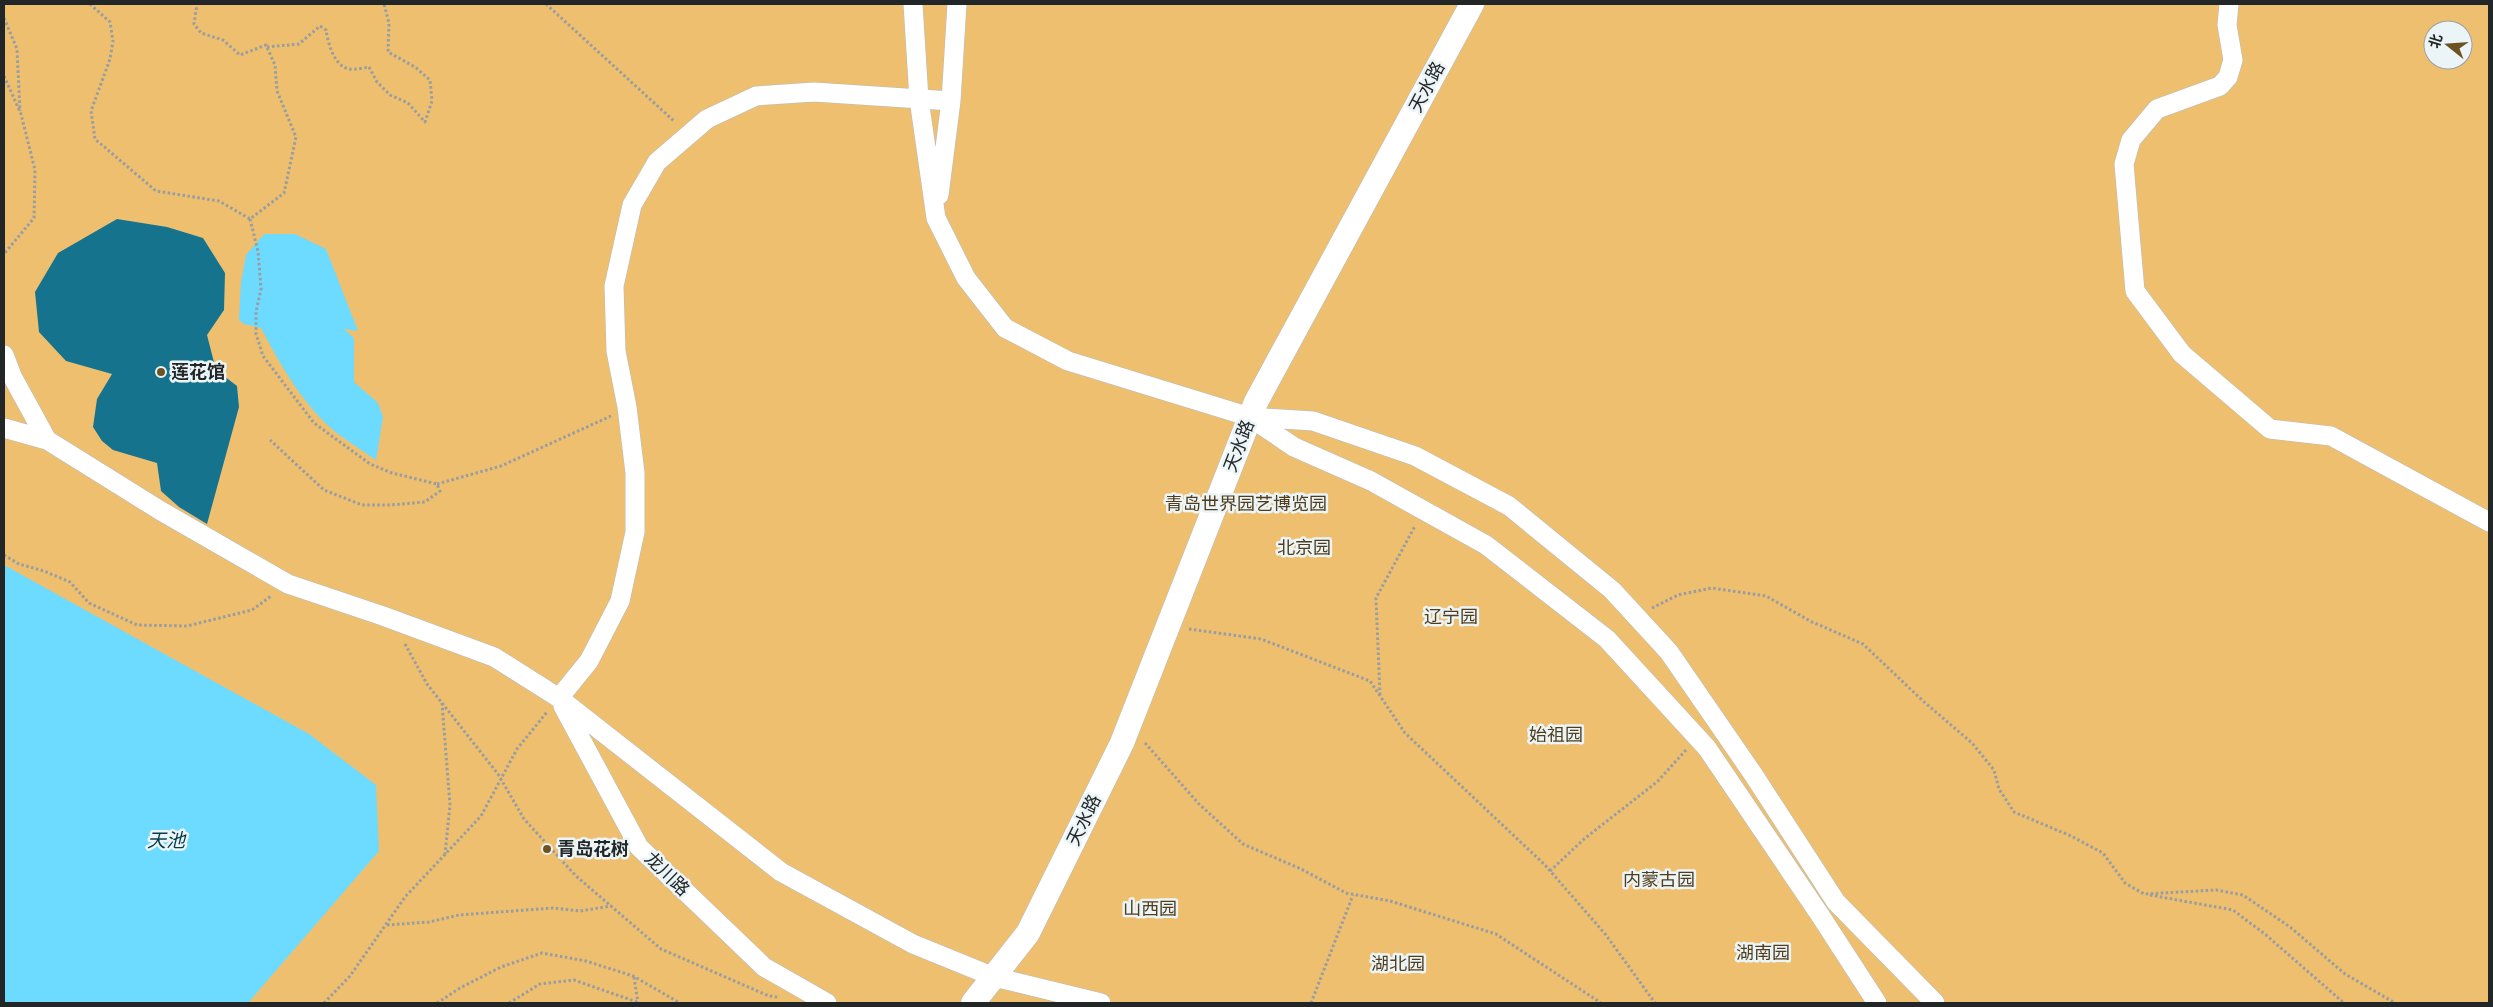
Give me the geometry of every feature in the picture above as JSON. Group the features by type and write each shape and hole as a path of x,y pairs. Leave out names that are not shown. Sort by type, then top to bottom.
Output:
{"street":[{"path":"913,4 919,99 936,218 966,278 1006,328 1068,362 1250,417 1313,421 1415,456 1509,506 1612,590 1669,652 1753,774 1836,902 1935,1003"},
{"path":"936,218 951,101 957,4"},
{"name":"天水路","path":"973,1003 1028,933 1129,726 1256,402 1472,4"},
{"path":"2228,4 2227,25 2233,60 2228,77 2220,86 2157,108 2131,140 2124,164 2136,291 2182,354 2270,428 2330,436 2489,522"},
{"path":"558,698 589,661 620,601 635,532 635,473 627,407 616,351 614,286 632,205 657,162 707,119 756,96 814,92 951,101"},
{"path":"4,355 12,376 46,440"},
{"path":"1250,417 1294,447 1371,481 1486,545 1606,639 1707,748 1877,1003"},
{"path":"4,428 46,440 288,584 392,619 494,657 558,698 782,872 913,944 994,977 1102,1003"},
{"name":"龙川路","path":"558,698 640,847 764,967 827,1003"}],"path":[{"path":"90,4 110,22 113,40 110,59 91,111 95,139 156,191 219,201 250,219 258,251 261,289 256,312 256,334 264,356 314,423 370,464 392,474 437,484 501,466 619,413"},
{"path":"197,4 194,24 202,34 223,40 240,55 266,45 267,47 299,44 320,26 326,30 329,45 341,66 351,70 369,67 377,82 390,95 408,104 425,122 432,102 430,80 415,67 388,52 389,23 384,4"},
{"path":"546,4 689,134"},
{"path":"4,18 17,49 21,114"},
{"path":"250,219 284,193 296,137 277,91 275,65 267,47"},
{"path":"4,76 21,114 35,170 34,218 4,254"},
{"path":"270,440 324,490 362,505 425,502 440,491 437,484"},
{"path":"1380,695 1376,598 1424,510"},
{"path":"4,555 19,564 44,571 70,582 89,603 137,625 187,626 252,610 288,584"},
{"path":"1636,616 1678,595 1712,588 1766,596 1812,622 1863,644 1972,743 1994,770 1999,789 2014,812 2071,836 2102,853 2125,883 2144,894 2233,910 2266,935 2344,1003"},
{"path":"392,619 427,684 498,774 524,819 576,876 661,949 769,996 786,999 800,988"},
{"path":"1168,626 1261,639 1370,681 1405,733 1550,871 1606,935 1654,1003"},
{"path":"324,1003 350,976 405,897 481,816 517,749 558,698"},
{"path":"442,702 450,805 444,855"},
{"path":"1129,726 1159,756 1199,804 1243,844 1301,869 1346,893 1390,901 1496,934 1601,1003"},
{"path":"1550,871 1584,839 1657,782 1697,737"},
{"path":"2144,894 2216,890 2243,895 2290,927 2346,974 2395,1003"},
{"path":"1311,1003 1353,895"},
{"path":"386,925 429,922 459,915 553,908 580,911 611,906"},
{"path":"437,1003 460,988 501,967 542,953 586,961 633,976 680,1003"},
{"path":"633,976 638,1003"},
{"path":"509,1003 540,984 574,980 638,1003"}],"green space":[{"name":"青岛世界园艺博览园","path":"4,4 2489,4 2489,1003 4,1003"}],"water":[{"path":"264,234 295,234 326,249 358,331 344,329 354,338 354,382 378,403 383,417 376,460 343,437 314,411 294,385 261,328 244,324 239,320 241,282 246,255"},
{"name":"天池","path":"4,565 309,734 376,785 379,851 248,1003 4,1003"}],"building":[{"name":"莲花馆","path":"117,219 167,227 203,238 225,273 224,310 207,335 216,370 237,386 239,407 207,524 179,507 161,491 157,463 113,450 102,441 93,427 97,399 112,374 66,361 39,332 35,292 58,253"}],"place":[{"name":"莲花馆","path":"161,372"},
{"name":"青岛花树","path":"547,849"}],"park label":[{"name":"北京园","path":"1304,548"},
{"name":"辽宁园","path":"1451,617"},
{"name":"始祖园","path":"1556,735"},
{"name":"内蒙古园","path":"1659,880"},
{"name":"山西园","path":"1150,909"},
{"name":"湖南园","path":"1763,953"},
{"name":"湖北园","path":"1398,964"}]}
